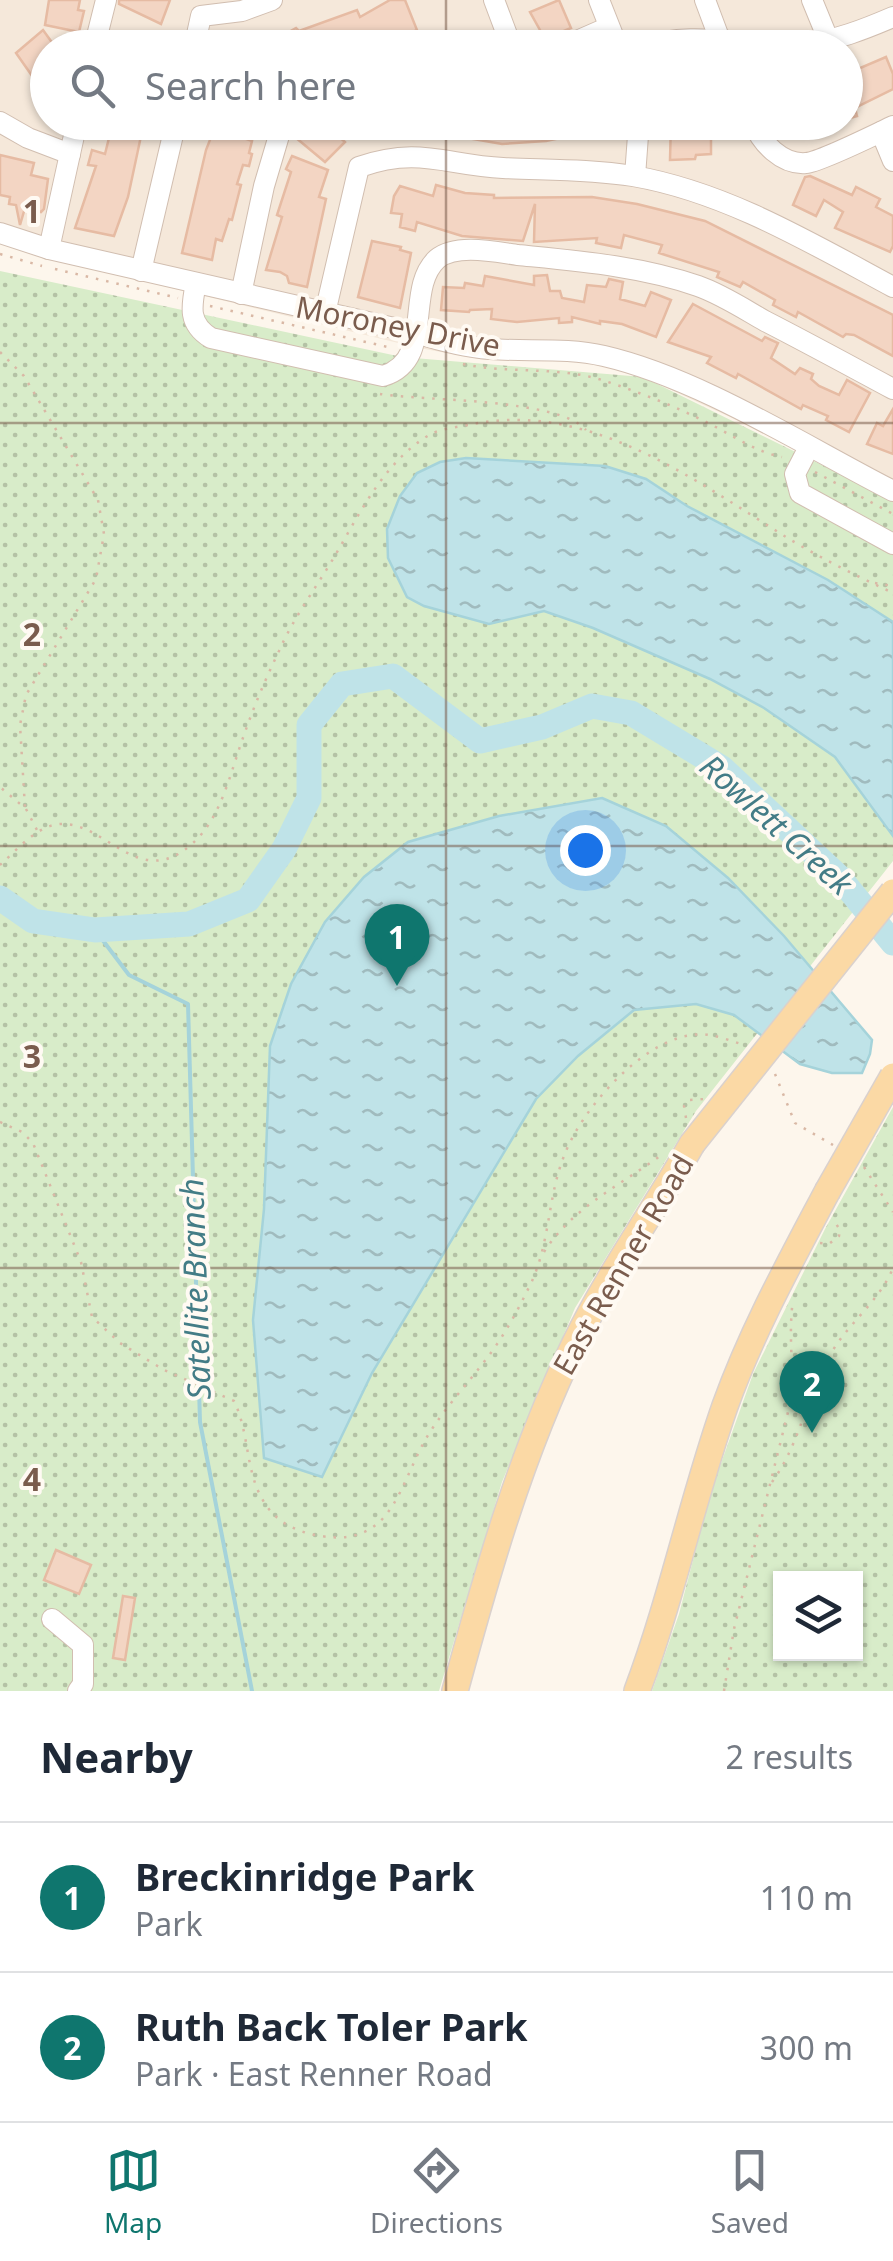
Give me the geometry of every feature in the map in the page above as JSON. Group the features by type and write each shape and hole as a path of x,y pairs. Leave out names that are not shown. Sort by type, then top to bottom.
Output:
{"main road":[{"name":"East Renner Road","path":"455,1691 505,1520 551,1394 612,1273 685,1140 893,892"},
{"path":"637,1691 725,1406 770,1298 828,1204 893,1076"}],"street":[{"path":"98,30 106,0"},
{"path":"198,30 202,16 242,11 272,0"},
{"path":"494,0 505,30"},
{"path":"599,0 611,30"},
{"path":"705,0 716,30"},
{"path":"812,0 824,30"},
{"path":"861,30 893,17"},
{"path":"603,30 610,27"},
{"path":"0,122 30,139"},
{"path":"863,139 887,129 893,162"},
{"path":"33,140 70,154"},
{"path":"49,249 73,140"},
{"path":"141,271 172,140"},
{"path":"241,294 278,140"},
{"path":"635,176 638,140"},
{"path":"764,140 780,157 806,163 861,140"},
{"path":"325,313 360,167 382,159 415,155 502,168 561,168 635,176 744,210 893,287"},
{"name":"Moroney Drive","path":"0,233 141,271 194,292 241,294 325,313 413,342 558,349 636,364 673,378 804,454 893,491"},
{"path":"194,292 194,322 212,338 383,376 397,372 407,362 424,283 435,261 449,252 482,251 554,258 658,274 703,288 893,388"},
{"path":"804,454 795,474 800,493 893,544"},
{"path":"52,1620 83,1645 84,1684 78,1691"}],"path":[{"path":"0,254 194,292 413,342"},
{"path":"0,352 24,376 98,500 104,534 96,579 26,695 20,726 25,808"},
{"path":"464,364 604,380 699,418 762,451 804,454 893,514"},
{"path":"382,387 380,394 391,396 460,399 530,409 581,424 588,433"},
{"path":"1,864 38,832 62,823 124,853 151,861 174,856 193,844 215,816 281,644 370,497 396,461 432,433 491,421 558,424 620,442 675,467 789,539 893,593"},
{"path":"869,582 893,586"},
{"path":"0,787 25,808 38,832"},
{"path":"0,1122 22,1132 32,1143 81,1262 92,1317 120,1342 190,1382 234,1401 258,1493 280,1521 316,1535 339,1538 359,1535 391,1512 430,1432 507,1329 540,1258 564,1154 579,1126 624,1072 646,1054 691,1034 710,1035 746,1046"},
{"path":"768,1063 795,1123 835,1146"},
{"path":"540,1258 585,1206 685,1140 684,1114 689,1100 703,1098 712,1103"},
{"path":"862,1165 893,1212"},
{"path":"814,1239 829,1244 839,1236 828,1204"},
{"path":"770,1486 794,1445 828,1358 853,1322 877,1298 893,1268"},
{"path":"724,1691 734,1629 791,1400 789,1326 794,1294"}],"shaded area":[{"path":"0,0 893,0 893,499 730,417 643,377 602,365 563,360 485,360 419,348 35,255 0,243"}],"green space":[{"path":"0,271 402,357 643,377 893,500 893,861 696,1111 575,1308 502,1482 439,1691 0,1691"},
{"path":"893,1107 893,1691 652,1691 679,1614 711,1491 753,1374 825,1229"}],"water":[{"path":"466,458 605,466 646,479 687,506 828,580 893,622 893,836 835,757 764,708 710,679 544,611 489,624 424,606 407,597 388,558 387,529 400,496 417,473 440,462"},
{"path":"602,798 666,826 728,878 784,936 872,1040 862,1073 832,1073 800,1064 734,1015 696,1004 634,1010 578,1056 536,1099 372,1373 322,1477 264,1458 253,1320 264,1209 270,1046 291,984 325,922 364,877 408,842 499,816"}],"building":[{"path":"49,0 80,0 78,10 84,11 79,30 45,25"},
{"path":"119,0 170,0 161,24 119,4"},
{"path":"390,0 405,0 417,30 302,30 357,10 360,17"},
{"path":"559,0 571,28 540,30 530,12"},
{"path":"30,41 30,73 16,53"},
{"path":"886,57 893,74 893,89 863,104 863,67"},
{"path":"108,140 140,140 128,197 114,236 75,228 96,166 88,165 92,150 105,154"},
{"path":"210,140 252,141 249,166 243,165 237,184 241,185 232,220 229,219 222,241 216,239 212,260 182,253"},
{"path":"299,140 343,140 325,162"},
{"path":"479,140 551,140 546,141 502,144"},
{"path":"671,140 711,140 711,154 670,160"},
{"path":"0,155 34,163 31,175 48,179 44,209 41,212 25,208 20,225 16,205 9,204 10,197 0,195"},
{"path":"292,156 328,170 319,197 326,199 307,287 289,283 280,272 266,270 282,217 277,215"},
{"path":"805,177 852,195 856,187 880,199 876,207 893,216 890,252 835,228 843,212 824,200 816,216 793,205"},
{"path":"436,185 494,198 592,197 705,221 893,315 893,356 854,335 843,337 798,312 796,317 743,282 740,287 717,277 719,272 659,253 662,245 624,235 621,248 596,243 597,238 534,242 535,204 523,241 462,236 417,222 415,231 400,227 402,214 391,213 400,186 433,196"},
{"path":"372,241 411,253 400,308 358,297"},
{"path":"547,275 550,291 560,291 562,298 584,302 587,285 606,287 609,279 623,282 620,299 645,306 651,292 671,300 656,337 622,324 600,324 572,317 572,322 559,323 559,318 517,322 491,319 492,309 441,310 443,287 464,288 465,283 483,286 485,276 534,285 534,276"},
{"path":"693,304 762,341 765,337 778,343 771,358 795,374 800,368 813,374 811,379 819,386 839,395 847,380 870,393 849,432 826,420 828,416 803,405 801,409 738,374 736,378 707,363 711,357 668,342"},
{"path":"893,409 893,454 867,444 877,423 883,426"},
{"path":"56,1550 91,1565 79,1594 44,1580"},
{"path":"123,1596 135,1598 125,1660 113,1658"}],"waterway":[{"name":"Rowlett Creek","path":"0,898 33,921 95,930 189,924 248,900 284,849 309,798 309,725 342,684 393,676 480,741 542,727 592,706 631,713 722,768 839,877 893,943"},
{"name":"Satellite Branch","path":"95,930 129,975 188,1004 200,1422 252,1691"}],"place":[{"name":"Breckinridge Park","path":"397,986"},
{"name":"Ruth Back Toler Park","path":"812,1433"}]}
